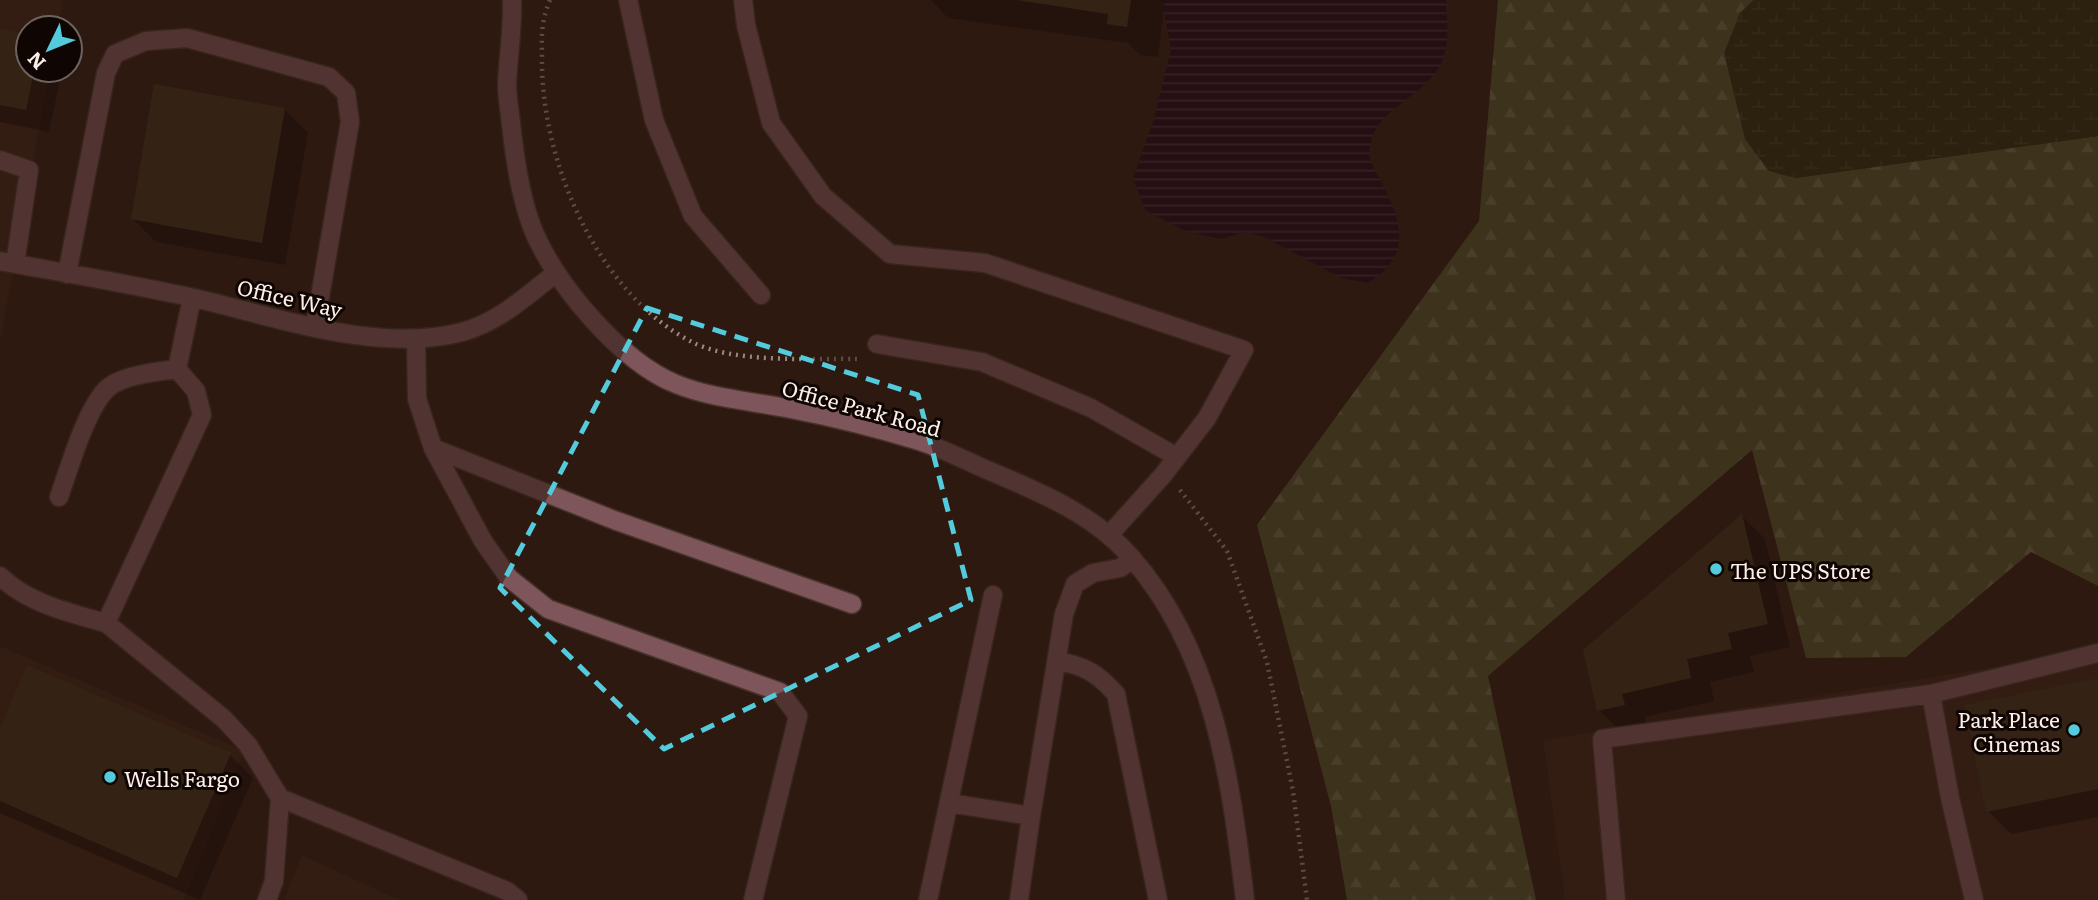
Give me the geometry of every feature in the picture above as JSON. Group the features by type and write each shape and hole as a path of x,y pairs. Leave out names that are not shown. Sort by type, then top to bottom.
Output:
{"street":[{"name":"Office Park Road","path":"512,0 507,88 517,171 533,227 556,273 586,312 649,370 676,385 723,398 792,409 919,442 1027,487 1084,516 1110,534 1133,559 1173,619 1193,660 1218,731 1234,807 1245,900"},
{"path":"628,0 654,120 693,216 761,295"},
{"path":"743,0 746,25 771,123 822,196 890,254 985,263 1244,350 1207,418 1110,534"},
{"path":"67,274 106,72 116,54 146,41 187,38 329,77 346,93 349,122 315,326"},
{"path":"0,160 29,170 7,262"},
{"name":"Office Way","path":"7,262 192,298 361,337 416,340 462,332 499,317 556,273"},
{"path":"177,369 192,298"},
{"path":"416,340 417,399 433,448 490,550 509,578 548,609 780,692 798,716 753,900"},
{"path":"877,344 982,362 1091,408 1177,457"},
{"path":"59,496 91,413 109,387 144,373 177,369"},
{"path":"106,623 202,415 196,391 177,369"},
{"path":"433,448 614,520 852,604"},
{"path":"1019,900 1064,614 1075,584 1093,573 1120,568 1133,559"},
{"path":"0,576 9,585 45,604 106,623 224,719 248,745 280,798 274,881 267,900"},
{"path":"928,900 993,595"},
{"path":"1616,900 1602,740 1931,694 2098,653"},
{"path":"1058,661 1080,665 1102,678 1116,694 1158,900"},
{"path":"1931,694 1950,798 1974,900"},
{"path":"280,798 508,891 518,900"},
{"path":"949,803 1031,816"}],"highlighted area":[{"path":"647,308 918,395 971,600 664,749 500,588"}],"shaded area":[{"path":"0,0 63,0 60,14 14,14 14,84 47,84 0,342"},
{"path":"1162,0 1446,0 1447,37 1443,59 1426,83 1382,121 1374,133 1370,147 1374,169 1394,210 1399,237 1392,261 1368,283 1341,278 1264,237 1246,232 1221,239 1185,231 1145,210 1133,178 1154,119 1171,49"},
{"name":"Wells Fargo","path":"0,646 244,751 184,900 0,900"},
{"path":"2098,650 2098,900 1565,900 1543,740"},
{"path":"302,855 399,900 284,900"}],"green space":[{"path":"1498,0 1754,0 1740,13 1795,178 2098,136 2098,586 2031,552 1906,657 1806,658 1752,450 1488,676 1536,900 1347,900 1331,806 1257,525 1479,221"},
{"path":"1754,0 2098,0 2098,136 1795,178 1769,171 1745,139 1724,53 1740,13"}],"building":[{"path":"1017,0 1131,0 1127,27 1107,24 1108,14"},
{"path":"0,29 14,32 14,84 31,84 26,110 0,105"},
{"path":"154,84 285,108 262,243 131,219"},
{"name":"The UPS Store","path":"1742,514 1768,624 1728,633 1732,649 1687,659 1691,678 1622,694 1625,705 1597,711 1583,650"},
{"name":"Wells Fargo","path":"27,665 231,753 177,878 0,801 0,728"},
{"path":"2098,678 2098,789 1986,812 1964,705"}],"place":[{"name":"The UPS Store","path":"1716,569"},
{"name":"Park Place Cinemas","path":"2074,730"},
{"name":"Wells Fargo","path":"110,777"}]}
